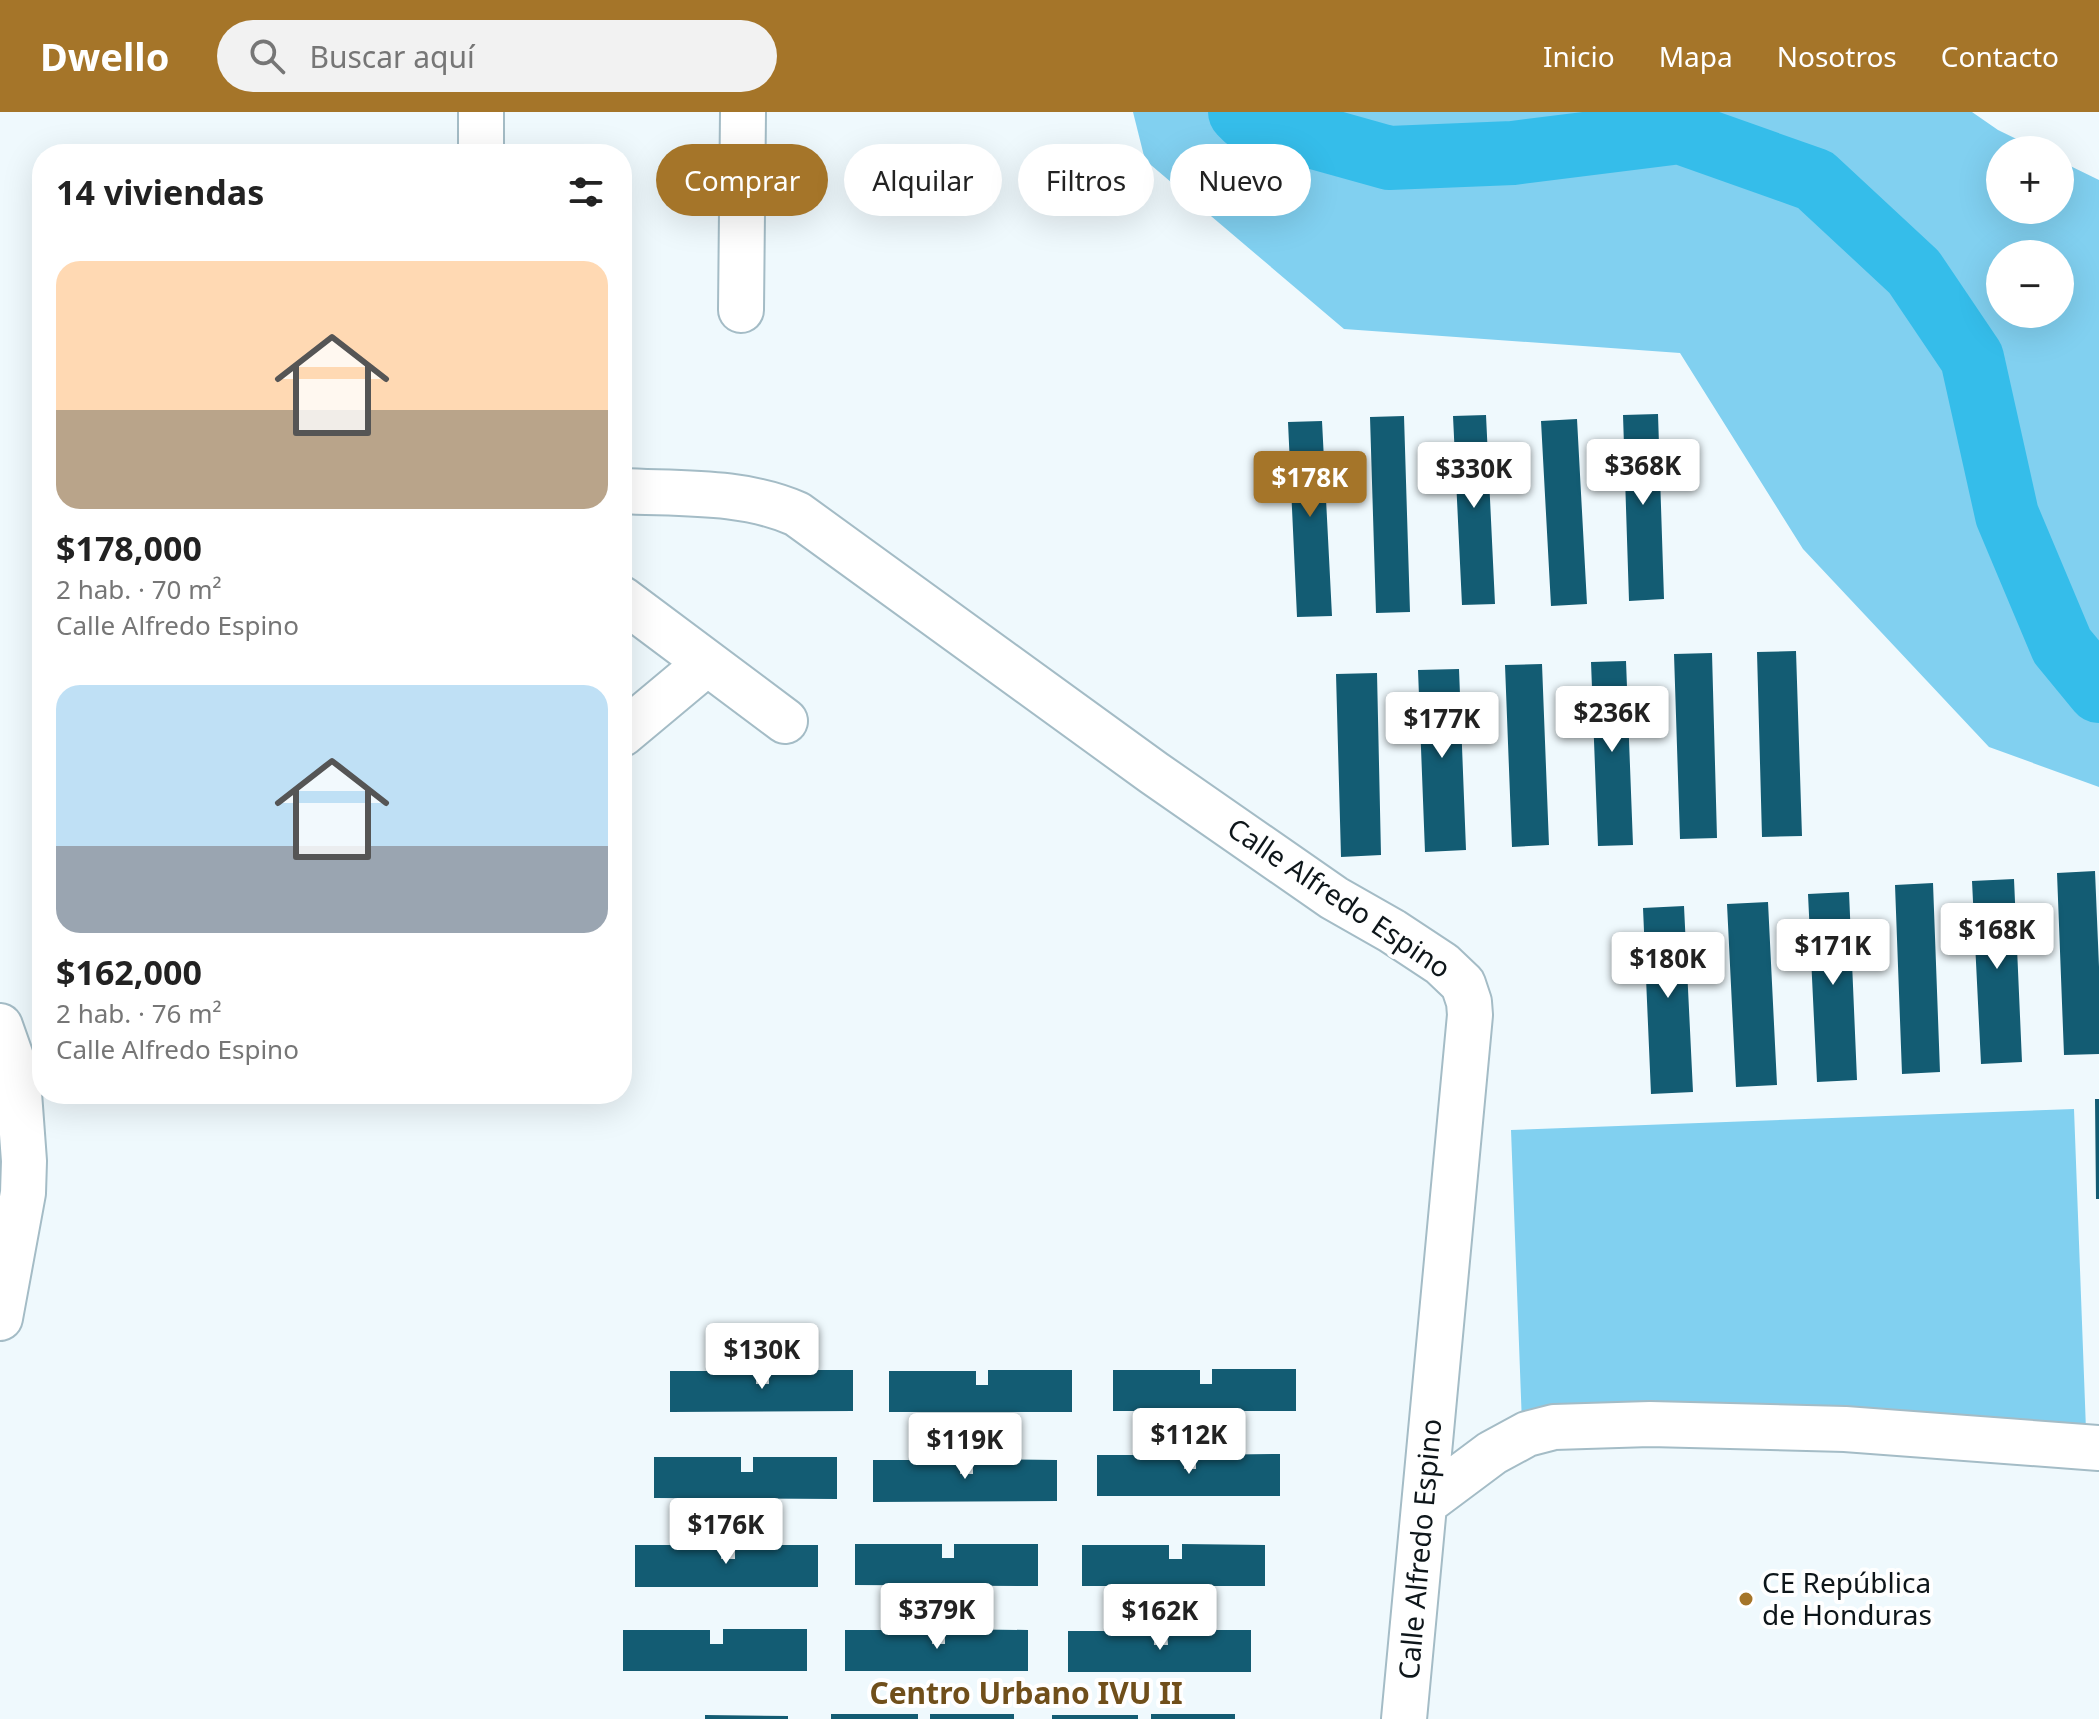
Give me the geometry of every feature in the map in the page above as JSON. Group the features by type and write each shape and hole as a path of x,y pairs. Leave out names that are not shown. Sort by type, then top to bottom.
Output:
{"street":[{"path":"481,112 481,144"},
{"path":"741,310 743,112"},
{"name":"Calle Alfredo Espino","path":"632,492 738,497 778,506 797,514 1154,773 1334,898 1442,964 1463,984 1470,1015 1404,1719"},
{"path":"632,607 785,721"},
{"path":"632,726 707,663"},
{"path":"0,1026 12,1060 31,1085 24,1138 23,1193 0,1318"},
{"path":"1425,1503 1492,1453 1527,1434 1554,1427 1650,1424 1845,1429 2099,1448"}],"shaded area":[{"path":"1133,112 1972,112 2010,136 1986,136 1986,224 2074,224 2074,168 2099,180 2099,787 1989,747 1803,549 1680,353 1344,329 1211,216 1311,216 1311,144 1170,144 1170,181 1154,168 1154,144 1141,144"},
{"path":"2074,1109 2086,1430 1523,1451 1511,1130"}],"building":[{"path":"1658,414 1664,599 1629,601 1623,415"},
{"path":"1486,415 1495,604 1462,605 1453,416"},
{"path":"1404,416 1410,612 1376,613 1370,417"},
{"path":"1577,419 1587,604 1551,606 1541,421"},
{"path":"1322,421 1332,616 1297,617 1288,422"},
{"path":"1796,651 1802,836 1762,837 1757,652"},
{"path":"1712,653 1717,838 1680,839 1674,654"},
{"path":"1626,661 1633,845 1598,846 1591,662"},
{"path":"1542,664 1549,845 1512,847 1505,665"},
{"path":"1459,669 1466,850 1425,852 1418,670"},
{"path":"1377,673 1381,855 1341,857 1336,674"},
{"path":"2095,871 2099,1054 2064,1055 2057,873"},
{"path":"2014,879 2022,1062 1981,1064 1972,881"},
{"path":"1933,883 1940,1072 1902,1074 1895,885"},
{"path":"1849,892 1857,1080 1817,1082 1808,894"},
{"path":"1768,902 1777,1085 1736,1087 1727,904"},
{"path":"1684,906 1693,1092 1651,1094 1643,908"},
{"path":"2095,1099 2099,1099 2099,1199 2096,1199"},
{"path":"1212,1369 1296,1369 1296,1411 1113,1411 1113,1370 1200,1370 1200,1384 1212,1384"},
{"path":"769,1370 853,1370 853,1411 670,1412 670,1371 756,1371 756,1384 769,1384"},
{"path":"988,1370 1072,1370 1072,1412 889,1412 889,1371 976,1371 976,1385 988,1385"},
{"path":"1280,1454 1280,1496 1097,1496 1097,1455 1184,1455 1184,1469 1196,1469 1196,1455"},
{"path":"654,1457 741,1457 741,1472 753,1472 753,1457 837,1457 837,1499 654,1498"},
{"path":"973,1459 1057,1460 1057,1501 873,1502 873,1460 960,1460 960,1474 973,1474"},
{"path":"855,1544 942,1544 942,1558 954,1558 954,1544 1038,1544 1038,1586 855,1585"},
{"path":"1182,1544 1265,1545 1265,1586 1082,1586 1082,1545 1169,1545 1169,1559 1182,1559"},
{"path":"635,1545 721,1545 721,1559 735,1559 735,1545 818,1545 818,1587 635,1587"},
{"path":"723,1629 807,1629 807,1671 623,1671 623,1630 710,1630 710,1644 723,1644"},
{"path":"945,1629 1028,1630 1028,1671 845,1671 845,1630 932,1630 932,1644 945,1644"},
{"path":"1167,1630 1251,1630 1251,1672 1068,1672 1068,1631 1154,1631 1154,1645 1168,1645"},
{"path":"831,1714 918,1714 918,1719 831,1719"},
{"path":"930,1714 1014,1714 1014,1719 930,1719"},
{"path":"1151,1714 1235,1714 1235,1719 1151,1719"},
{"path":"705,1715 788,1716 788,1719 705,1719"},
{"path":"1052,1715 1138,1715 1138,1719 1052,1719"}],"waterway":[{"path":"1240,112 1246,118 1389,158 1513,153 1680,132 1815,180 1914,272 1972,358 2007,515 2062,646 2099,691"}],"place":[{"name":"CE República de Honduras","path":"1746,1599"}],"district":[{"name":"Centro Urbano IVU II","path":"1026,1694"}]}
